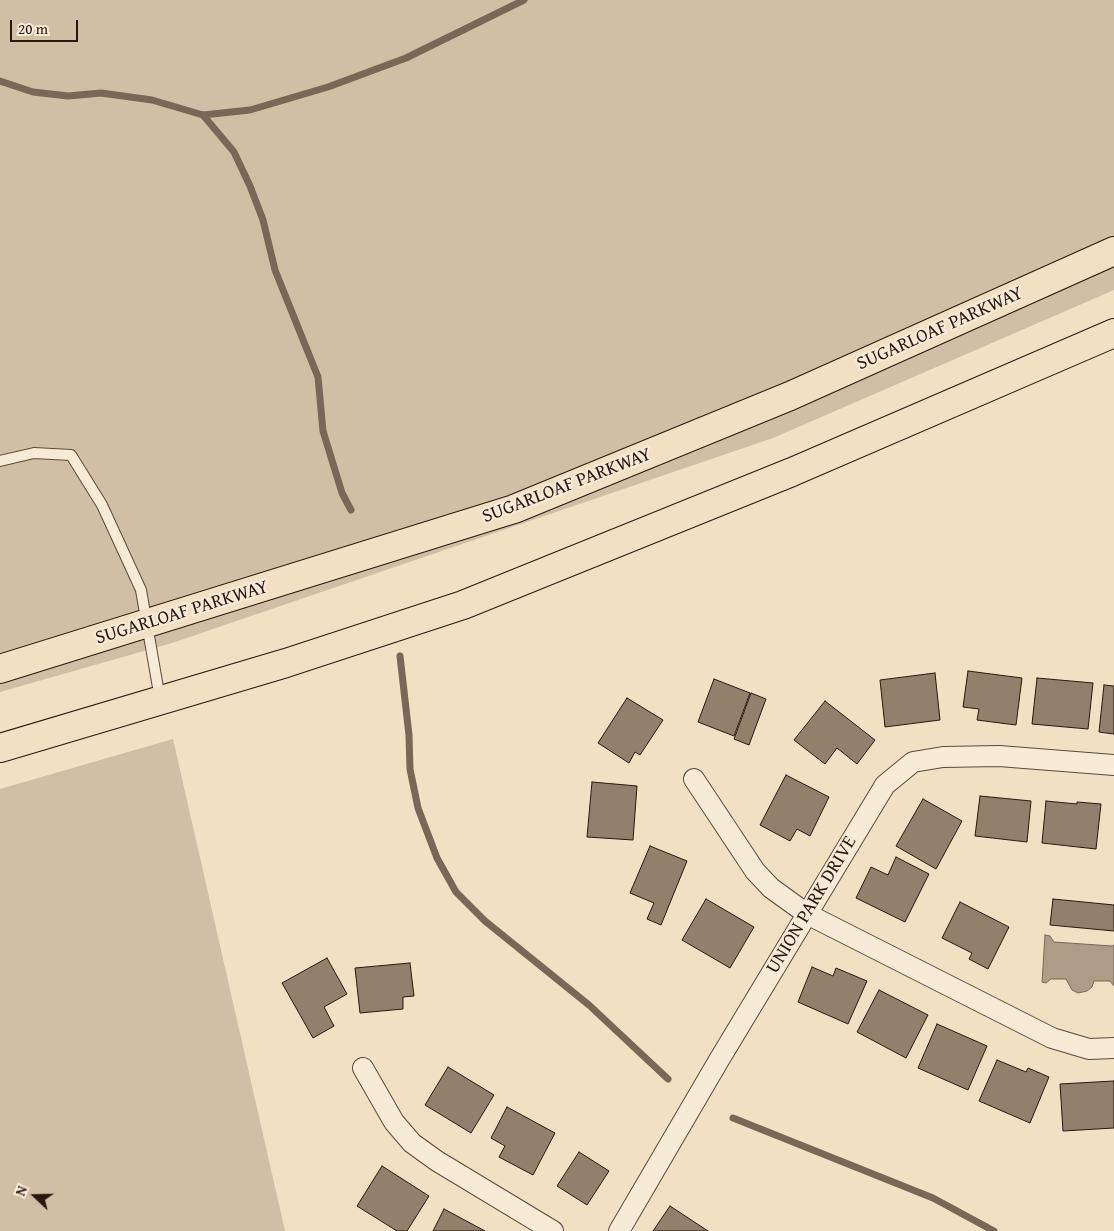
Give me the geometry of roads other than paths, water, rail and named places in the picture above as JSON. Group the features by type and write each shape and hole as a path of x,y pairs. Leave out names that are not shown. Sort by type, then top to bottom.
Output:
{"main road":[{"name":"SUGARLOAF PARKWAY","path":"0,669 514,509 790,396 1114,251"},
{"path":"0,748 286,662 463,605 792,472 1114,333"}],"street":[{"name":"UNION PARK DRIVE","path":"619,1231 719,1060 886,785 913,762 943,757 999,756 1114,765"},
{"path":"694,779 755,870 771,888 807,914 1052,1038 1089,1049 1114,1048"},
{"path":"363,1068 394,1122 412,1143 437,1161 553,1231"}],"lane":[{"path":"0,461 34,452 71,455 102,505 141,590 160,700"}],"waterway":[{"path":"0,81 33,92 68,96 101,93 152,100 203,115 250,110 328,87 406,58 524,0"},
{"path":"203,115 234,152 263,220 275,270 318,377 323,431 342,493 351,510"},
{"path":"400,656 409,735 410,769 418,808 437,858 456,892 485,921 589,1005 668,1079"},
{"path":"733,1118 933,1198 994,1231"}]}
